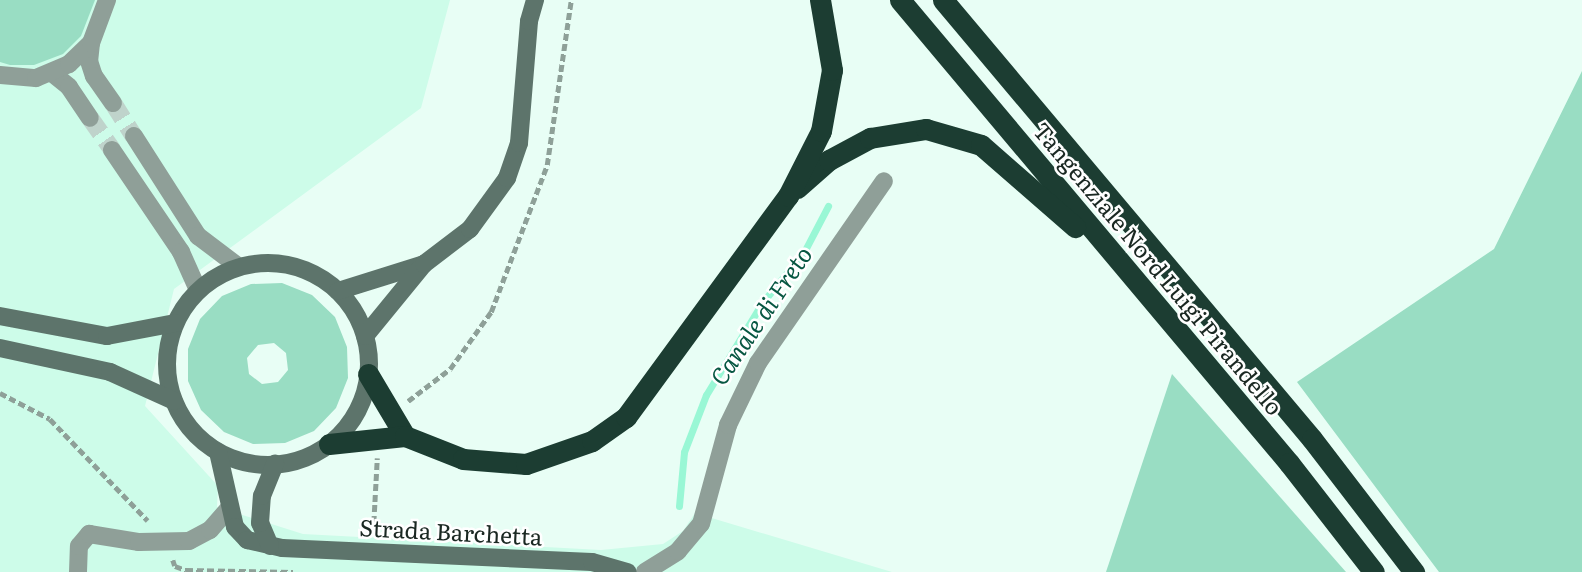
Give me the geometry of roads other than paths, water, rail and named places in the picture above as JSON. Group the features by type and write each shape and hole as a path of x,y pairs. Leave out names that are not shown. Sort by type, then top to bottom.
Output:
{"highway":[{"path":"329,444 405,436 463,459 507,466 546,459 592,441 640,402 788,196 821,131 831,94 831,45 820,0"},
{"name":"Tangenziale Nord Luigi Pirandello","path":"900,0 1289,463 1374,572"},
{"name":"Tangenziale Nord Luigi Pirandello","path":"950,5 1312,439 1414,572"},
{"path":"788,196 829,160 870,138 926,129 963,138 1012,168 1144,292"},
{"path":"368,374 405,436"}],"street":[{"path":"107,0 91,43 89,61 94,76 113,103"},
{"path":"365,336 424,264 470,229 508,178 519,143 529,21 535,0"},
{"path":"0,75 36,78 52,73 91,43"},
{"path":"52,73 69,87 90,118"},
{"path":"134,136 198,236 239,267"},
{"path":"112,150 181,252 198,290"},
{"path":"646,572 678,551 701,524 720,448 758,363 884,181"},
{"path":"338,290 424,264"},
{"path":"293,265 338,290 354,311 365,336 368,374 356,412 329,444 310,455 275,464 249,463 218,452 195,434 174,401 167,366 175,323 198,290 239,267 293,265"},
{"path":"0,316 107,336 175,323"},
{"path":"0,348 110,372 174,401"},
{"name":"Strada Barchetta","path":"218,452 235,527 247,540 270,546 593,562 628,572"},
{"path":"270,546 260,523 262,496 275,464"},
{"path":"78,572 79,546 89,534 168,542 201,536 220,522 230,507"}],"waterway":[{"name":"Canale di Freto","path":"679,506 684,452 706,395 762,303 804,252 828,206"}],"tunnel":[{"path":"113,103 134,136"},
{"path":"90,118 112,150"}]}
